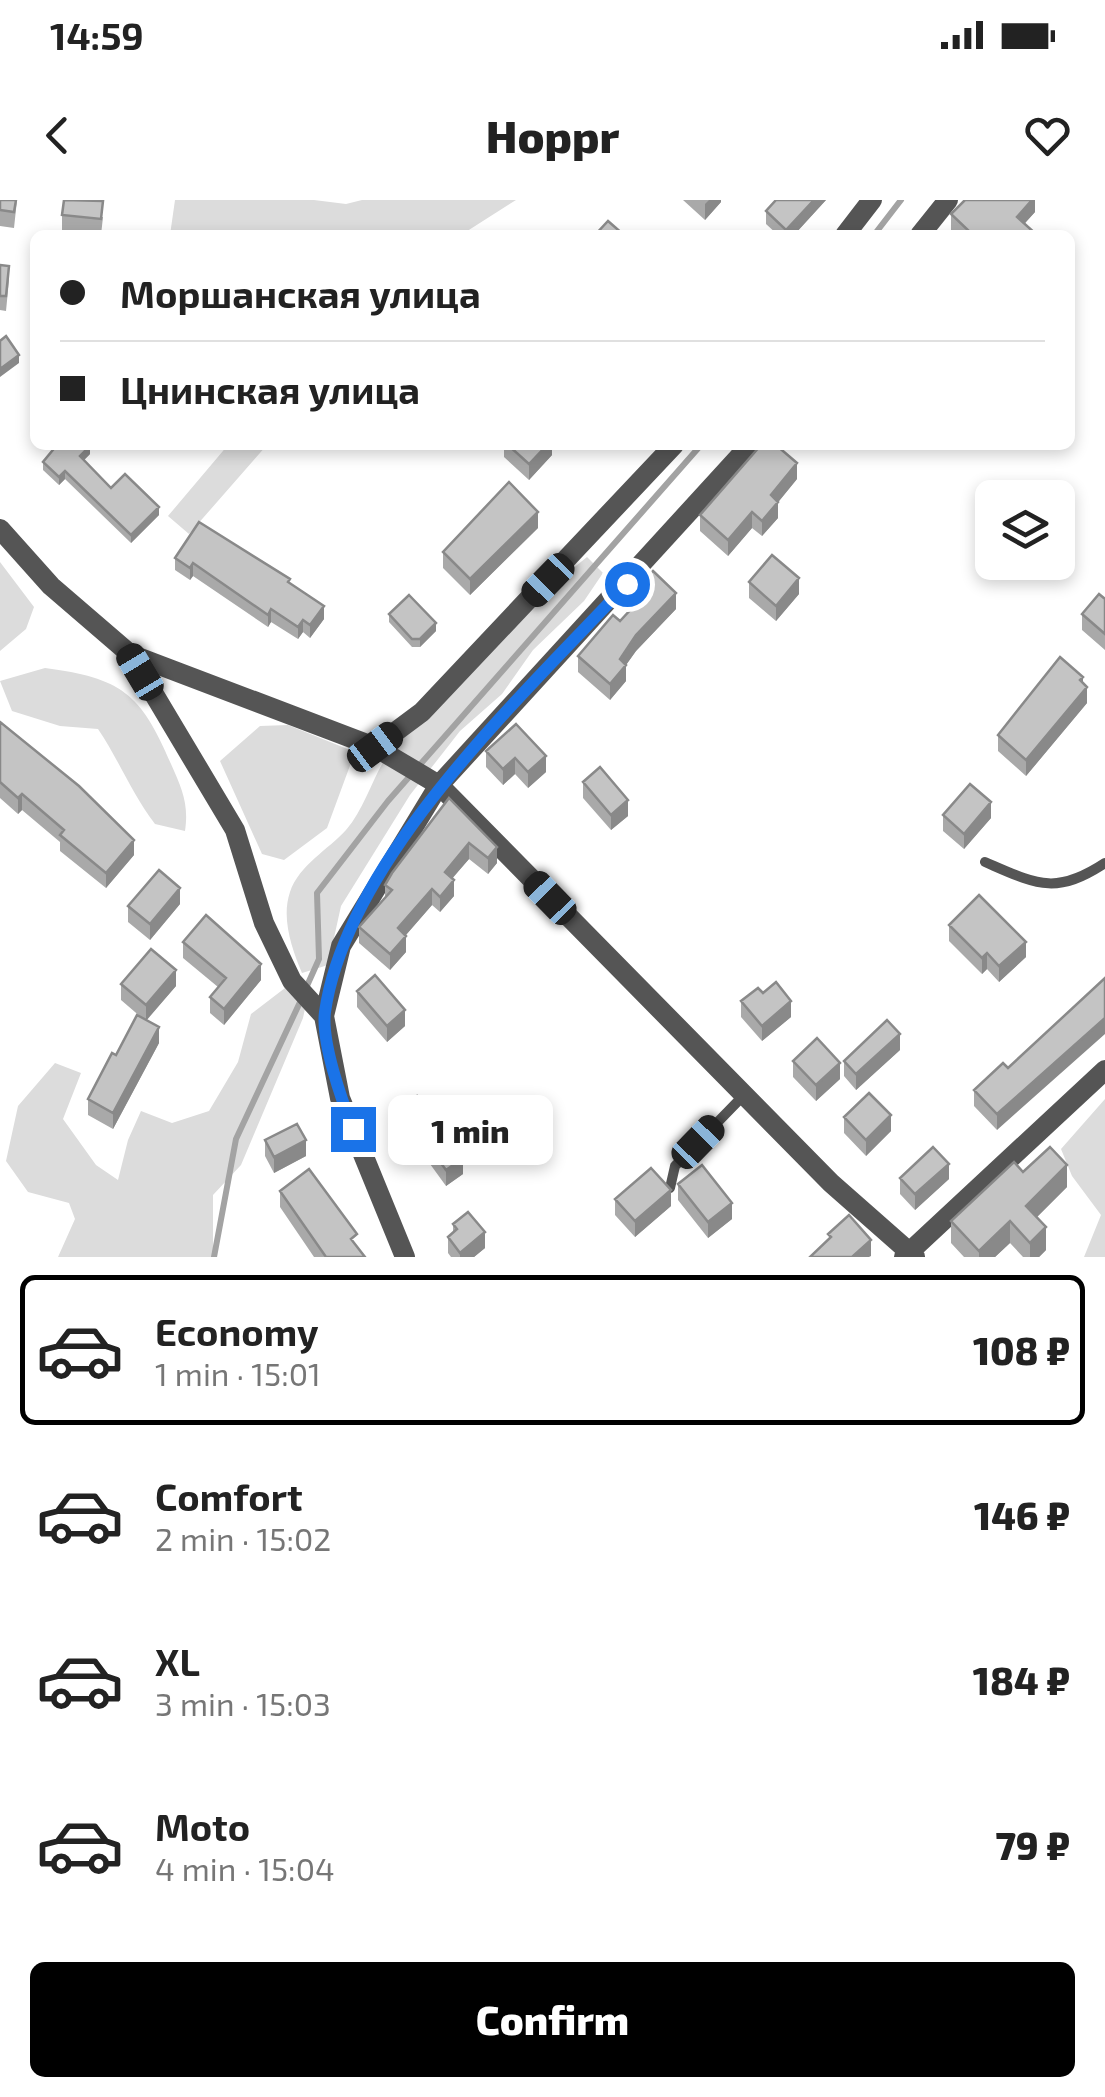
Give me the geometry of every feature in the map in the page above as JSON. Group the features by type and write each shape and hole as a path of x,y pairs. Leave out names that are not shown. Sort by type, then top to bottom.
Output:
{"street":[{"path":"849,230 872,200"},
{"path":"924,230 948,200"},
{"path":"375,747 422,712 669,450"},
{"path":"405,1257 340,1098 324,1016 342,946 432,781 745,450"},
{"path":"0,529 51,586 130,654 235,830 264,923 292,981 324,1016"},
{"path":"130,654 375,747 432,781 831,1183 910,1255 1105,1070"}],"lane":[{"path":"985,862 1032,882 1064,886 1105,863"},
{"path":"670,1188 675,1166 744,1095"}],"shaded area":[{"path":"175,200 314,200 346,204 362,200 516,200 469,230 171,230"},
{"path":"224,450 263,450 189,534 168,516"},
{"path":"587,557 603,573 584,601 533,650 502,694 460,731 410,795 341,906 328,965 302,973 287,923 294,882 353,821 385,759 433,700 510,623"},
{"path":"0,562 34,607 26,629 0,651"},
{"path":"45,668 93,677 125,693 138,705 160,740 178,781 185,805 185,831 155,824 98,729 60,726 12,711 0,681"},
{"path":"288,725 355,752 327,828 284,860 262,854 220,761 260,726"},
{"path":"285,988 306,1004 303,1018 241,1165 213,1195 213,1257 58,1257 75,1219 69,1203 28,1192 6,1161 18,1106 55,1063 81,1073 63,1119 96,1165 118,1180 128,1140 141,1111 172,1123 209,1111 238,1062 251,1014"},
{"path":"1105,1099 1105,1257 1084,1257 1101,1215 1072,1176 1061,1149"}],"building":[{"path":"0,200 16,200 14,212 0,210"},
{"path":"64,200 103,201 101,219 62,215"},
{"path":"776,200 814,200 786,230 766,211"},
{"path":"965,200 1032,200 1017,217 1031,230 968,230 951,214"},
{"path":"608,221 618,230 600,230"},
{"path":"0,265 9,266 6,296 0,296"},
{"path":"6,336 19,355 0,369 0,341"},
{"path":"53,450 86,450 80,456 111,488 125,474 159,507 131,535 65,471 59,477 43,462"},
{"path":"514,450 542,450 529,464"},
{"path":"757,450 782,450 797,463 771,495 778,502 762,521 752,512 728,540 700,515"},
{"path":"509,482 538,512 470,579 443,552"},
{"path":"199,522 290,579 288,582 324,606 310,625 303,620 298,627 271,609 268,615 193,563 190,568 175,558"},
{"path":"772,555 799,578 776,606 749,582"},
{"path":"653,571 676,593 636,635 620,659 626,665 610,684 578,656 613,615 620,621 645,594 638,587"},
{"path":"1099,594 1105,599 1105,634 1082,614"},
{"path":"409,595 436,623 420,639 412,639 389,614"},
{"path":"1060,657 1083,677 1080,680 1087,687 1026,760 998,735"},
{"path":"0,722 79,786 134,840 106,873 60,835 64,830 22,794 18,798 0,782"},
{"path":"516,724 546,756 528,772 515,758 503,769 486,751"},
{"path":"600,767 628,800 611,815 583,782"},
{"path":"970,784 991,802 964,834 943,815"},
{"path":"449,798 497,847 488,858 469,843 445,872 454,880 440,897 432,889 398,928 406,936 390,954 359,927 392,890 385,885 392,873"},
{"path":"159,870 180,888 150,924 128,906"},
{"path":"979,895 1026,942 999,966 987,953 982,958 949,925"},
{"path":"206,915 261,964 224,1009 210,997 226,978 183,942"},
{"path":"151,949 176,970 146,1005 121,984"},
{"path":"375,975 405,1010 387,1026 357,991"},
{"path":"1105,978 1105,1018 997,1114 974,1090 1003,1063 1008,1068"},
{"path":"776,982 791,1001 762,1026 741,1001 758,988 763,993"},
{"path":"137,1015 159,1027 113,1113 88,1099"},
{"path":"887,1020 900,1034 856,1074 844,1061"},
{"path":"817,1038 840,1063 816,1085 793,1061"},
{"path":"869,1093 891,1115 866,1140 844,1117"},
{"path":"417,1096 463,1158 446,1170 401,1108"},
{"path":"297,1124 306,1140 274,1157 265,1140"},
{"path":"933,1147 949,1164 915,1194 900,1178"},
{"path":"1050,1147 1067,1165 1026,1206 1046,1227 1030,1243 1010,1221 979,1251 951,1221 1014,1162 1023,1172"},
{"path":"702,1165 732,1203 708,1222 678,1184"},
{"path":"651,1168 671,1190 635,1221 615,1199"},
{"path":"309,1169 357,1234 351,1239 365,1257 326,1257 280,1191"},
{"path":"468,1212 485,1232 460,1253 448,1237 457,1229 453,1224"},
{"path":"849,1215 871,1240 852,1257 810,1257 831,1237 828,1234"}],"waterway":[{"path":"878,230 901,200"},
{"path":"306,988 319,959 317,893 388,801 697,450"},
{"path":"214,1257 236,1139 301,1000"}],"route":[{"path":"353,1129 340,1098 324,1016 342,946 439,786 627,584"}]}
